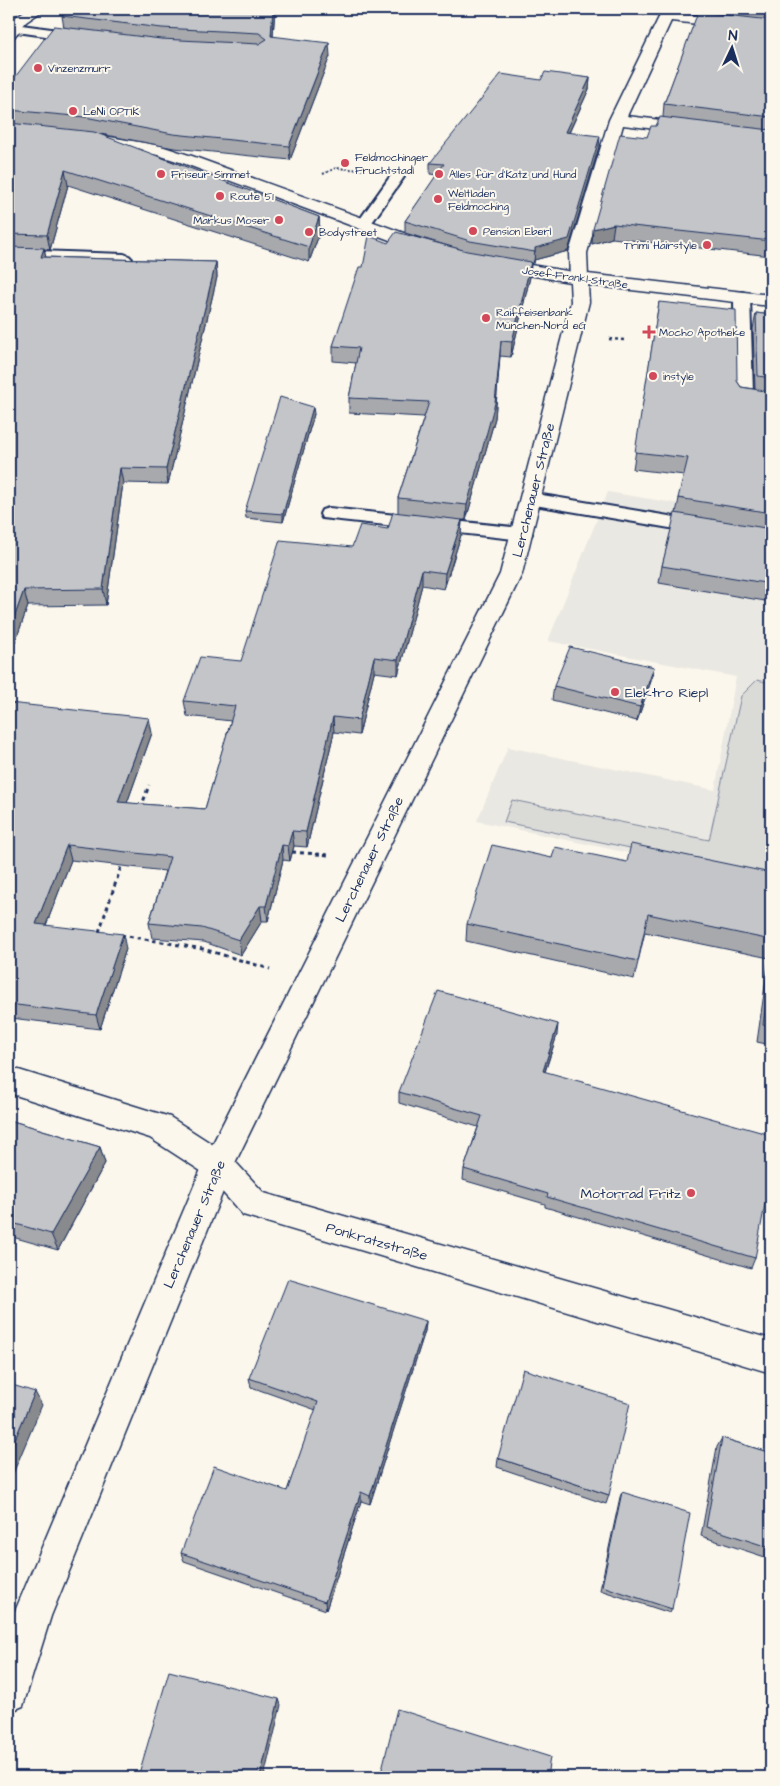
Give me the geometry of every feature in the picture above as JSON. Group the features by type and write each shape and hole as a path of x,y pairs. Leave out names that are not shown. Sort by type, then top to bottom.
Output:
{"main road":[{"path":"18,22 38,9"},
{"path":"668,12 771,28"},
{"name":"Lerchenauer Straße","path":"9,1692 32,1616 218,1165 511,574 580,302 578,253 617,120 668,12"},
{"path":"617,120 771,138"},
{"path":"69,136 134,146 186,158 410,243 448,254"},
{"name":"Josef-Frankl-Straße","path":"476,261 579,278 771,301"},
{"name":"Ponkratzstraße","path":"9,1080 159,1127 218,1165 254,1206 771,1356"}],"lane":[{"path":"18,22 94,39"},
{"path":"363,225 397,177"},
{"path":"9,255 124,259"},
{"path":"742,297 744,398 771,402"},
{"path":"530,499 724,531"},
{"path":"329,514 522,534"}],"path":[{"path":"609,339 624,340"},
{"path":"140,812 149,785"},
{"path":"99,932 124,858"},
{"path":"91,931 108,933"},
{"path":"116,935 203,949 308,981"}],"shaded area":[{"path":"608,492 771,519 771,883 477,821 508,747 715,790 736,677 548,641"},
{"path":"757,680 771,683 771,877 504,822 512,800 709,840 741,696"}],"building":[{"path":"68,9 273,9 271,36 329,43 289,146 173,134 85,117 9,110 9,85 54,26 161,39 259,44 267,39 259,33 162,28 62,16"},
{"path":"698,12 771,20 771,117 664,104"},
{"path":"545,72 590,78 565,132 600,136 569,239 535,248 535,252 470,241 405,221 444,164 430,163 501,74 541,80"},
{"path":"660,117 771,130 771,241 614,224 593,229 620,134 647,137 651,126 656,126"},
{"path":"9,123 94,132 319,217 309,247 65,170 47,235 9,234"},
{"path":"396,232 467,251 531,262 512,342 501,341 495,403 467,505 398,498 429,402 349,398 359,348 333,346 359,267 363,267 369,236 388,243"},
{"path":"9,247 44,248 41,257 216,262 166,469 120,468 103,589 24,590 9,632"},
{"path":"659,302 736,310 737,381 741,387 771,392 771,513 678,498 688,458 635,452"},
{"path":"756,313 771,315 771,378 758,376"},
{"path":"280,397 313,407 283,514 245,511"},
{"path":"393,512 462,520 445,573 422,570 398,660 374,657 359,720 333,717 306,832 292,831 288,846 282,845 266,906 260,906 239,940 202,928 149,923 170,857 67,845 36,924 123,934 96,1015 9,1004 9,703 149,718 118,802 205,809 235,706 184,701 200,657 241,661 280,540 352,547 360,525 388,529"},
{"path":"675,513 771,529 771,584 662,566"},
{"path":"570,647 654,667 640,707 554,686"},
{"path":"631,844 771,873 771,940 648,914 638,961 467,924 492,845 552,858 555,847 627,862"},
{"path":"771,968 771,1027 763,1025"},
{"path":"438,991 558,1024 543,1071 771,1135 771,1172 755,1258 547,1197 548,1194 464,1169 482,1116 399,1092"},
{"path":"9,1120 100,1147 51,1234 9,1222"},
{"path":"288,1279 426,1321 370,1496 361,1492 325,1602 181,1553 214,1466 287,1491 318,1402 249,1378"},
{"path":"523,1369 630,1403 609,1495 498,1458"},
{"path":"9,1384 35,1392 9,1453"},
{"path":"722,1438 771,1453 771,1548 706,1527"},
{"path":"622,1492 690,1513 672,1609 602,1586"},
{"path":"169,1671 279,1699 260,1777 138,1777"},
{"path":"397,1709 550,1757 547,1777 380,1777"}],"place":[{"name":"Vinzenzmurr","path":"38,68"},
{"name":"LeNi OPTIK","path":"73,111"},
{"name":"Feldmochinger Fruchtstadl","path":"345,163"},
{"name":"Friseur Simmet","path":"161,174"},
{"name":"Alles für d'Katz und Hund","path":"439,174"},
{"name":"Route 51","path":"220,196"},
{"name":"Weltladen Feldmoching","path":"438,199"},
{"name":"Markus Moser","path":"279,220"},
{"name":"Pension Eberl","path":"473,231"},
{"name":"Bodystreet","path":"309,232"},
{"name":"Trimi Hairstyle","path":"707,245"},
{"name":"Raiffeisenbank München-Nord eG","path":"486,318"},
{"name":"Mocho Apotheke","path":"649,332"},
{"name":"instyle","path":"653,376"},
{"name":"Elektro Riepl","path":"615,692"},
{"name":"Motorrad Fritz","path":"691,1193"}]}
